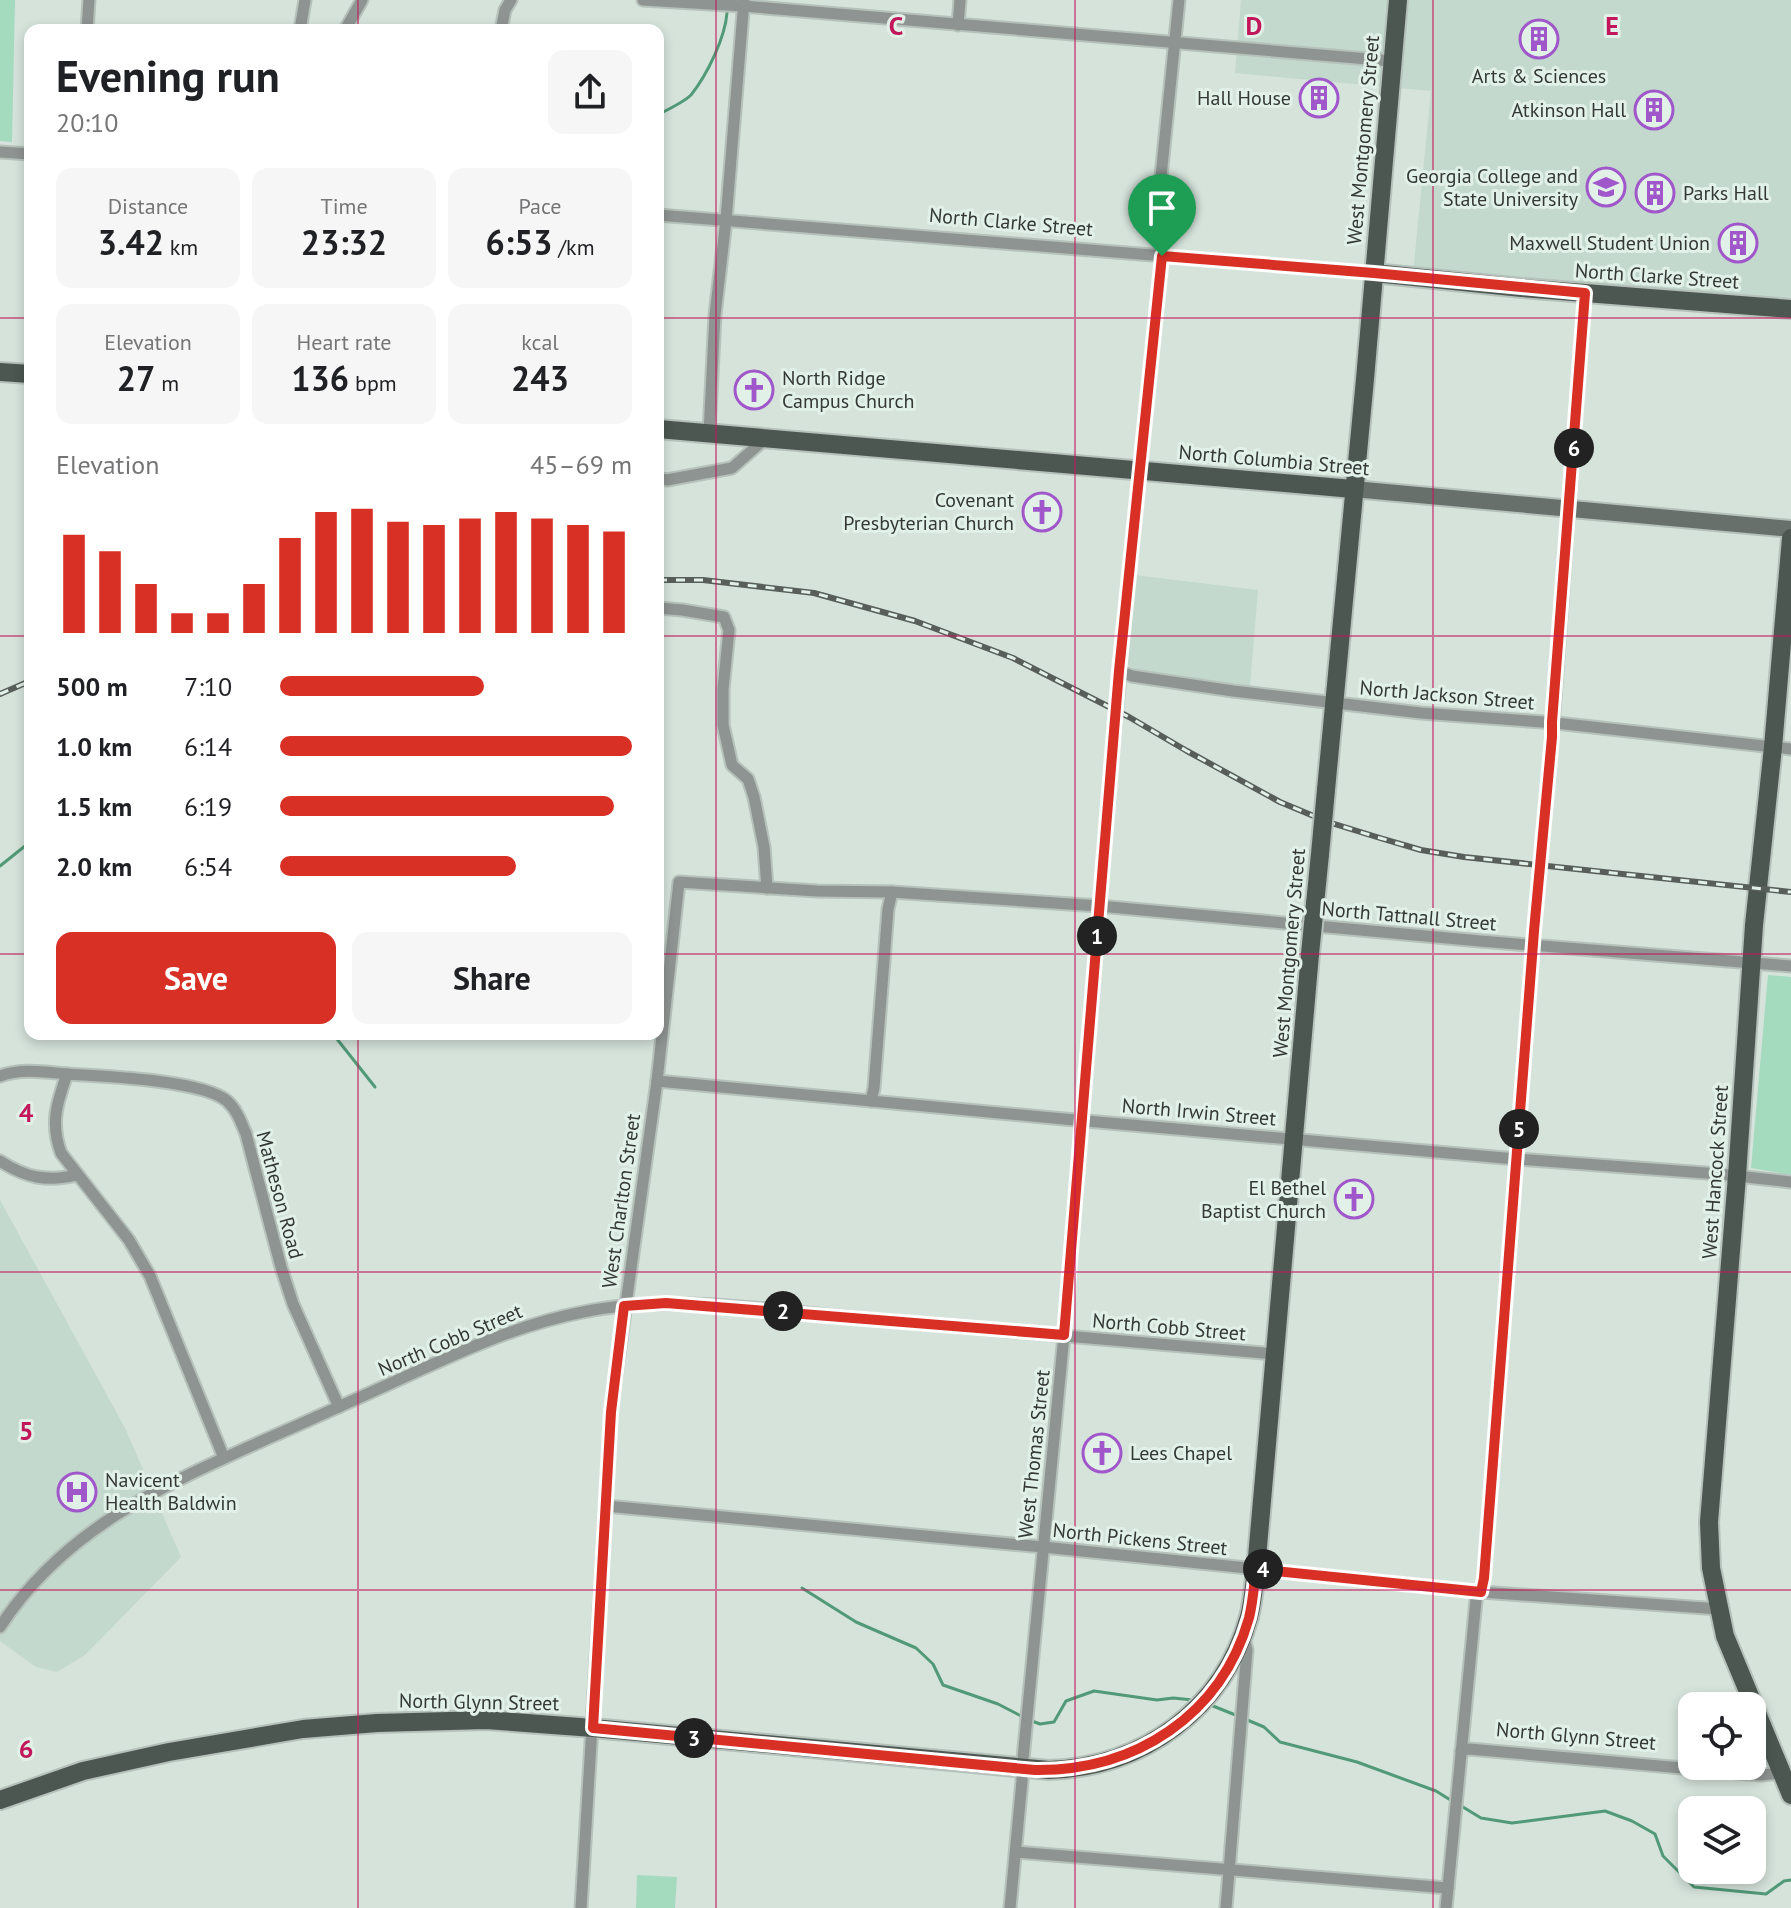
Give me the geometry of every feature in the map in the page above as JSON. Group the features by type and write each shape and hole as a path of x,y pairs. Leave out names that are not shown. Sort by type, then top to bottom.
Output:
{"main road":[{"name":"West Montgomery Street","path":"1243,1634 1250,1614 1256,1569 1398,0"},
{"name":"North Clarke Street","path":"1374,273 1791,309"},
{"path":"0,372 24,374"},
{"name":"North Columbia Street","path":"664,429 1353,489"},
{"name":"West Hancock Street","path":"1791,538 1782,748 1754,925 1709,1522 1711,1568 1725,1636 1791,1795"},
{"name":"North Glynn Street","path":"0,1800 83,1771 169,1752 303,1729 377,1723 486,1720 1022,1769 1062,1770 1097,1764 1132,1752 1161,1737 1212,1691 1235,1656 1243,1634"}],"street":[{"path":"87,24 89,0"},
{"path":"301,24 305,0"},
{"path":"348,24 362,0"},
{"path":"502,24 511,0"},
{"path":"643,0 743,3 958,25 1392,61"},
{"path":"958,25 960,0"},
{"name":"West Thomas Street","path":"1010,1908 1064,1335 1119,671 1162,256 1160,186 1179,0"},
{"path":"709,433 715,315 726,220 743,3"},
{"path":"0,152 24,154"},
{"name":"North Clarke Street","path":"664,215 1374,273"},
{"path":"1446,1908 1479,1591 1484,1578 1585,293"},
{"path":"664,479 732,468 766,438"},
{"name":"North Columbia Street","path":"1353,489 1791,529"},
{"path":"664,608 724,617 729,630 723,725 732,765 748,779 754,797 764,847 767,888"},
{"name":"North Jackson Street","path":"1119,671 1132,676 1233,691 1421,713 1552,722 1782,748"},
{"name":"North Tattnall Street","path":"679,882 1099,906 1791,966"},
{"name":"West Charlton Street","path":"664,1018 679,882"},
{"path":"871,1101 892,892"},
{"name":"West Charlton Street","path":"581,1908 611,1412 662,1040"},
{"name":"Matheson Road","path":"0,1076 30,1071 112,1077 194,1087 226,1101 238,1114 246,1134 293,1304 339,1407"},
{"path":"67,1074 55,1119 61,1153 129,1240 150,1276 224,1458"},
{"name":"North Irwin Street","path":"657,1081 1791,1182"},
{"path":"0,1161 38,1178 57,1179 77,1175"},
{"name":"North Cobb Street","path":"0,1627 46,1570 77,1541 125,1507 224,1458 486,1340 545,1320 587,1311 666,1303 698,1305 1275,1354"},
{"name":"North Pickens Street","path":"606,1506 1479,1591 1719,1609"},
{"name":"West Montgomery Street","path":"1226,1908 1247,1650 1243,1634"},
{"name":"North Glynn Street","path":"1461,1751 1469,1749 1761,1775 1783,1773"},
{"path":"1016,1852 1448,1888"}],"shaded area":[{"name":"Georgia College and State University","path":"1241,0 1791,0 1791,313 1412,284 1431,91 1235,73"},
{"path":"1134,575 1258,590 1250,686 1140,672 1125,663"},
{"name":"Navicent Health Baldwin","path":"0,1200 125,1428 181,1557 85,1655 57,1672 36,1667 0,1641"}],"green space":[{"path":"0,0 15,0 12,142 0,141"},
{"path":"1768,975 1791,977 1791,1175 1751,1168"},
{"path":"637,1875 677,1877 675,1908 636,1908"}],"waterway":[{"path":"664,112 688,98 697,87 719,45 727,13"},
{"path":"0,866 24,847"},
{"path":"338,1040 375,1087"},
{"path":"802,1588 856,1622 916,1648 933,1664 943,1685 998,1704 1025,1718"},
{"path":"1032,1721 1040,1724 1054,1722 1066,1701 1094,1691 1157,1700 1193,1700"},
{"path":"1208,1704 1238,1716"},
{"path":"1245,1719 1264,1727 1280,1742 1357,1762 1436,1791 1452,1801"},
{"path":"1458,1804 1481,1818 1512,1823 1605,1811 1655,1834 1663,1856 1694,1887 1766,1894 1784,1881 1791,1880"}],"railway":[{"path":"664,580 703,580 814,593 915,621 1013,658 1129,717 1280,802 1328,822 1421,850 1791,892"},
{"path":"0,694 24,684"}],"place":[{"name":"Arts & Sciences","path":"1539,39"},
{"name":"Hall House","path":"1319,98"},
{"name":"Atkinson Hall","path":"1654,110"},
{"name":"Georgia College and State University","path":"1606,187"},
{"name":"Parks Hall","path":"1655,193"},
{"name":"Maxwell Student Union","path":"1738,243"},
{"name":"North Ridge Campus Church","path":"754,390"},
{"name":"Covenant Presbyterian Church","path":"1042,512"},
{"name":"El Bethel Baptist Church","path":"1354,1199"},
{"name":"Lees Chapel","path":"1102,1453"},
{"name":"Navicent Health Baldwin","path":"77,1492"}],"route":[{"path":"1162,256 1585,293 1552,737 1481,1592 1256,1569 1250,1614 1243,1634 1235,1656 1212,1691 1172,1729 1146,1745 1086,1767 1035,1770 593,1728 611,1412 624,1306 666,1303 760,1309 1064,1335 1119,671 1162,256"}]}
